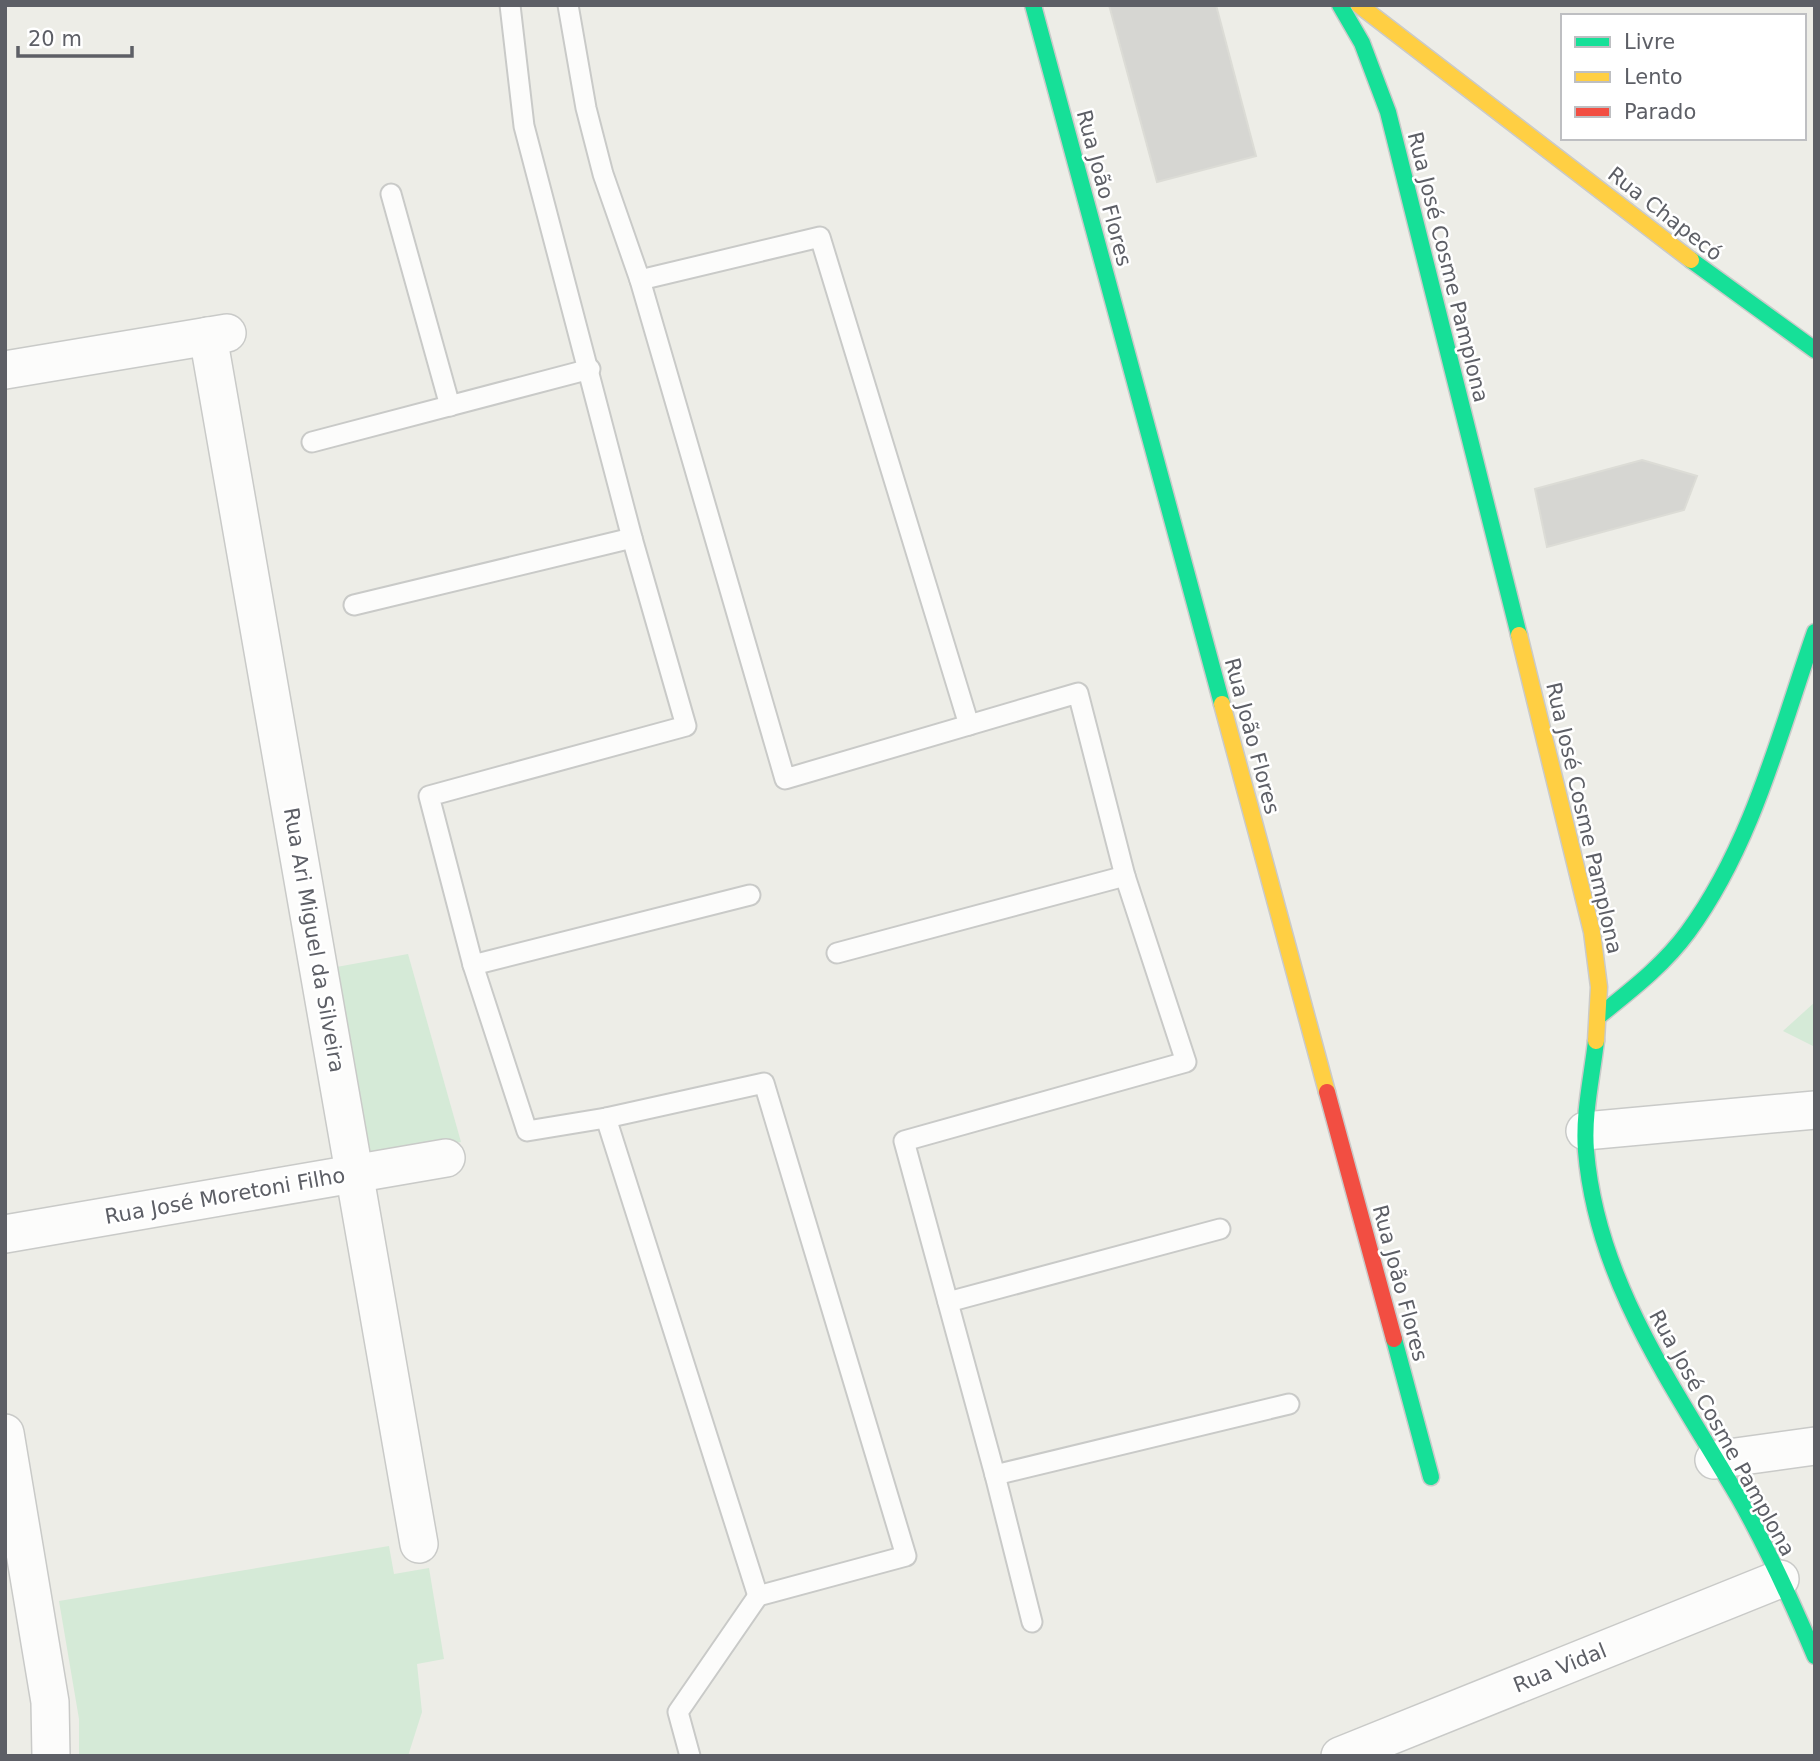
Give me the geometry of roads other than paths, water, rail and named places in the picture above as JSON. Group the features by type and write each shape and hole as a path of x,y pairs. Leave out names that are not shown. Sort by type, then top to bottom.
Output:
{"street":[{"name":"Rua João Flores","path":"1033,5 1431,1477"},
{"name":"Rua José Cosme Pamplona","path":"1340,5 1373,67 1391,125 1586,904 1597,955 1599,1016 1585,1131 1593,1194 1614,1272 1639,1335 1721,1470 1780,1579 1815,1656"},
{"name":"Rua Chapecó","path":"1359,5 1723,285 1815,350"},
{"name":"Rua Ari Miguel da Silveira","path":"5,370 217,334 419,1544"},
{"path":"1599,1016 1661,964 1707,904 1751,808 1815,632"},
{"path":"1585,1131 1815,1110"},
{"name":"Rua José Moretoni Filho","path":"5,1234 446,1158"},
{"path":"5,1433 50,1702 51,1756"},
{"path":"1721,1470 1815,1446"},
{"path":"1721,1470 1815,1469"},
{"name":"Rua Vidal","path":"1340,1756 1780,1579"}],"lane":[{"path":"510,5 524,126 590,369 632,538 686,726 429,796 473,965 527,1131 606,1118 764,1083 906,1556 758,1596 678,1712 690,1756"},
{"path":"568,5 586,108 603,174 639,280 785,779 1078,693 1125,876 1186,1062 905,1141 1032,1622"},
{"path":"391,194 450,406"},
{"path":"639,280 820,237 969,725"},
{"path":"312,442 590,369"},
{"path":"354,605 632,538"},
{"path":"837,953 1125,876"},
{"path":"473,965 750,895"},
{"path":"606,1118 758,1596"},
{"path":"948,1302 1220,1228"},
{"path":"995,1475 1289,1404"}]}
